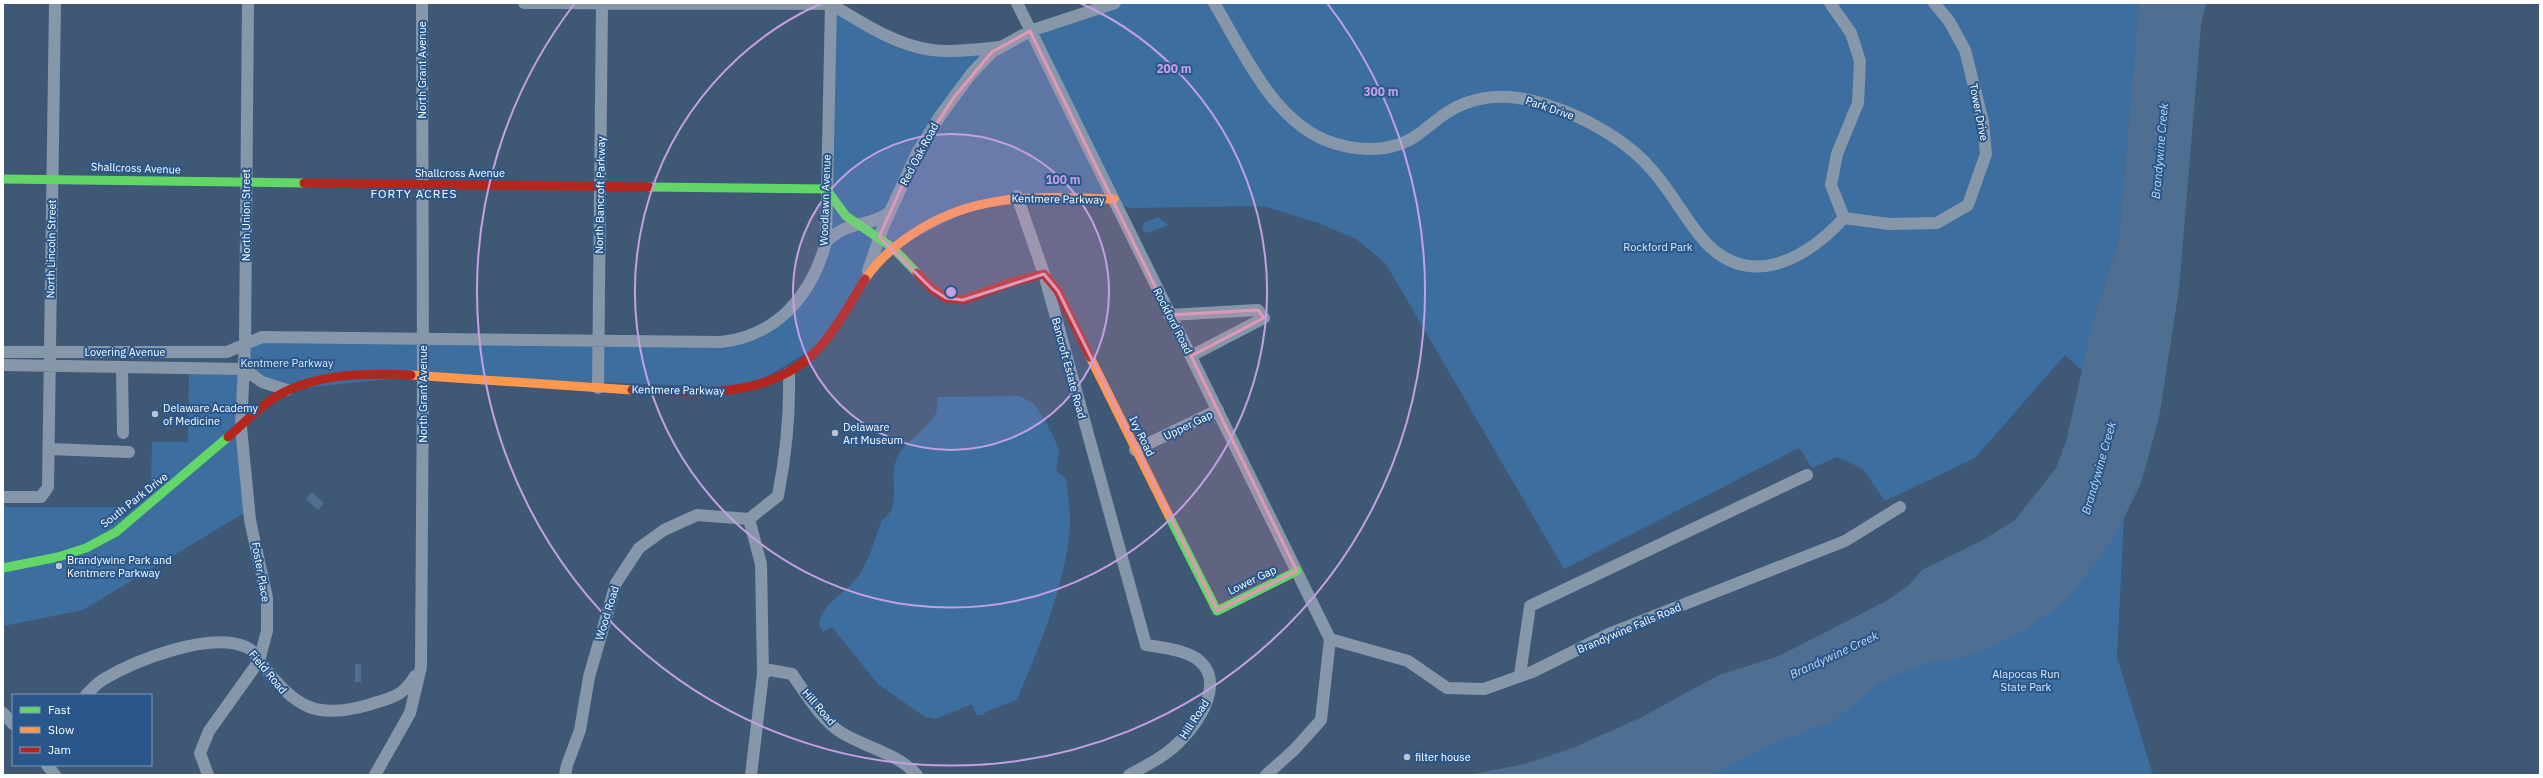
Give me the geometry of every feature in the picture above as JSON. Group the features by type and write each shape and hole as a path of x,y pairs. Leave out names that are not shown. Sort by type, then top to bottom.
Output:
{"street":[{"name":"North Lincoln Street","path":"3,497 33,498 44,494 48,487 55,3"},
{"name":"North Union Street","path":"241,427 245,343 248,3"},
{"name":"North Grant Avenue","path":"375,775 410,713 421,668 423,376 422,3"},
{"path":"524,3 831,4"},
{"name":"North Bancroft Parkway","path":"598,388 602,3"},
{"name":"Rockford Road","path":"1017,3 1114,199 1169,315 1218,410 1330,639"},
{"name":"Red Oak Road","path":"865,279 879,238 918,153 940,116 971,74 992,52 1030,31 1115,3"},
{"name":"Park Drive","path":"1214,3 1279,107 1303,128 1338,145 1365,149 1392,147 1418,135 1456,107 1487,97 1514,97 1541,103 1580,118 1637,155 1654,171 1706,242 1727,259 1739,264 1761,267 1784,261 1825,239 1844,218"},
{"path":"1830,3 1851,33 1860,61 1858,103 1837,154 1831,185 1844,218"},
{"name":"Tower Drive","path":"1844,218 1889,224 1937,223 1968,205 1986,154 1983,122 1965,50 1949,20 1934,3"},
{"name":"Red Oak Road","path":"831,4 868,26 916,47 946,50 1001,47"},
{"name":"Woodlawn Avenue","path":"598,341 734,341 762,330 787,314 811,283 826,242 831,4"},
{"name":"Shallcross Avenue","path":"3,178 422,186 600,185 826,189"},
{"path":"826,189 846,216 893,248 932,289 946,298 963,300 1012,282 1044,274"},
{"name":"Kentmere Parkway","path":"241,427 269,401 287,390 341,377 379,374 683,392 734,390 766,383 789,373 825,342 848,312 865,279 877,262 913,233 952,211 991,200 1018,196 1114,199"},
{"name":"Bancroft Estate Road","path":"1018,196 1044,274 1116,542"},
{"path":"826,242 843,228 879,219 890,212"},
{"name":"Ivy Road","path":"1044,274 1058,291 1135,450 1217,611"},
{"path":"1169,315 1258,310 1264,318 1191,356"},
{"path":"245,343 262,337 598,341"},
{"name":"Lovering Avenue","path":"3,352 227,352 245,343"},
{"name":"Lovering Avenue","path":"3,365 244,369"},
{"path":"122,368 123,433"},
{"path":"244,369 262,382 287,390"},
{"path":"751,775 763,674 761,564 750,519 778,496 785,456 790,394 789,373"},
{"name":"Upper Gap","path":"1135,450 1218,410"},
{"name":"South Park Drive","path":"3,568 58,557 86,548 116,532 241,427"},
{"name":"Foster Place","path":"206,772 200,753 209,731 259,662 267,631 267,598 250,520 241,427"},
{"path":"49,449 130,452"},
{"path":"1520,675 1530,606 1807,475"},
{"name":"Brandywine Falls Road","path":"1330,639 1408,661 1447,688 1484,689 1532,672 1611,633 1845,541 1900,507"},
{"name":"Wood Road","path":"565,775 567,765 580,730 589,678 616,583 639,548 664,530 697,515 750,519"},
{"name":"Hill Road","path":"1116,542 1146,645 1191,655 1208,671 1212,687 1207,704 1182,739 1162,755 1129,775"},
{"name":"Lower Gap","path":"1217,611 1297,571"},
{"path":"1266,775 1294,750 1321,720 1330,639"},
{"name":"Field Road","path":"87,694 103,680 128,666 208,642 230,643 247,647 293,699 312,708 329,712 348,710 407,690 421,668"},
{"name":"Hill Road","path":"763,674 770,670 792,674 819,711 842,732 895,758 917,775"},
{"path":"3,713 12,723"},
{"path":"48,766 55,775"}],"highlighted area":[{"path":"1030,31 1169,315 1258,310 1264,318 1191,356 1297,571 1217,611 1058,291 1044,274 963,300 946,298 932,289 879,237 917,153 955,96 992,52"}],"green space":[{"name":"Rockford Park","path":"1115,3 2139,3 2119,239 2093,321 2083,371 2065,355 1975,458 1885,501 1863,469 1837,457 1812,468 1799,448 1564,569 1386,264 1356,239 1321,224 1264,206 1128,208 1114,199 991,200 893,248 825,342 747,388 423,375 287,390 244,369 252,340 721,342 787,314 823,254 831,4 904,43 980,49"},
{"path":"1158,217 1168,225 1149,233 1142,231 1144,223"},
{"path":"189,368 244,369 249,510 83,610 3,626 3,507 124,507 124,517 159,488 151,489 152,442 188,442"},
{"path":"1020,396 1034,404 1045,420 1059,449 1056,471 1066,479 1070,530 1066,558 1055,600 1049,620 1017,700 987,711 983,715 977,715 972,704 936,719 925,717 878,684 832,627 823,632 819,625 821,617 829,604 854,581 863,569 882,520 889,514 892,507 894,499 894,466 897,458 905,446 931,421 936,413 938,397"},
{"name":"Alapocas Run State Park","path":"2105,512 2124,516 2117,657 2153,775 1542,775"}],"water":[{"name":"Brandywine Creek","path":"2139,3 2206,3 2201,25 2179,289 2159,418 2141,483 2119,528 2097,562 2067,599 2025,631 1966,657 1925,663 1876,685 1834,721 1764,747 1712,775 1468,775 1525,764 1573,748 1640,718 1719,675 1779,656 1888,600 1909,585 1922,570 1983,540 2015,520 2056,468 2066,442 2093,321 2119,239"},
{"path":"312,492 324,503 318,510 306,499"},
{"path":"355,664 361,664 361,682 355,682"}],"traffic: fast":[{"path":"3,179 304,183"},
{"path":"649,187 826,189 846,216 893,248 917,273"},
{"path":"3,568 58,557 86,548 116,532 228,437"},
{"path":"1169,516 1217,611 1297,571"}],"traffic: slow":[{"path":"865,279 880,261 904,240 935,221 960,211 984,204 1034,198 1114,199"},
{"path":"1090,357 1169,516"},
{"path":"411,375 632,390"}],"traffic: jam":[{"path":"304,183 649,187"},
{"path":"917,273 932,289 946,298 963,300 1012,282 1044,274 1058,291 1090,357"},
{"path":"632,390 710,392 761,384 784,374 806,360 825,341 865,279"},
{"path":"228,437 270,400 292,388 342,376 377,374 411,375"}],"place":[{"name":"Delaware Academy of Medicine","path":"155,414"},
{"name":"Delaware Art Museum","path":"835,433"},
{"name":"Brandywine Park and Kentmere Parkway","path":"59,566"},
{"name":"filter house","path":"1407,757"}],"district":[{"name":"FORTY ACRES","path":"414,194"}]}
